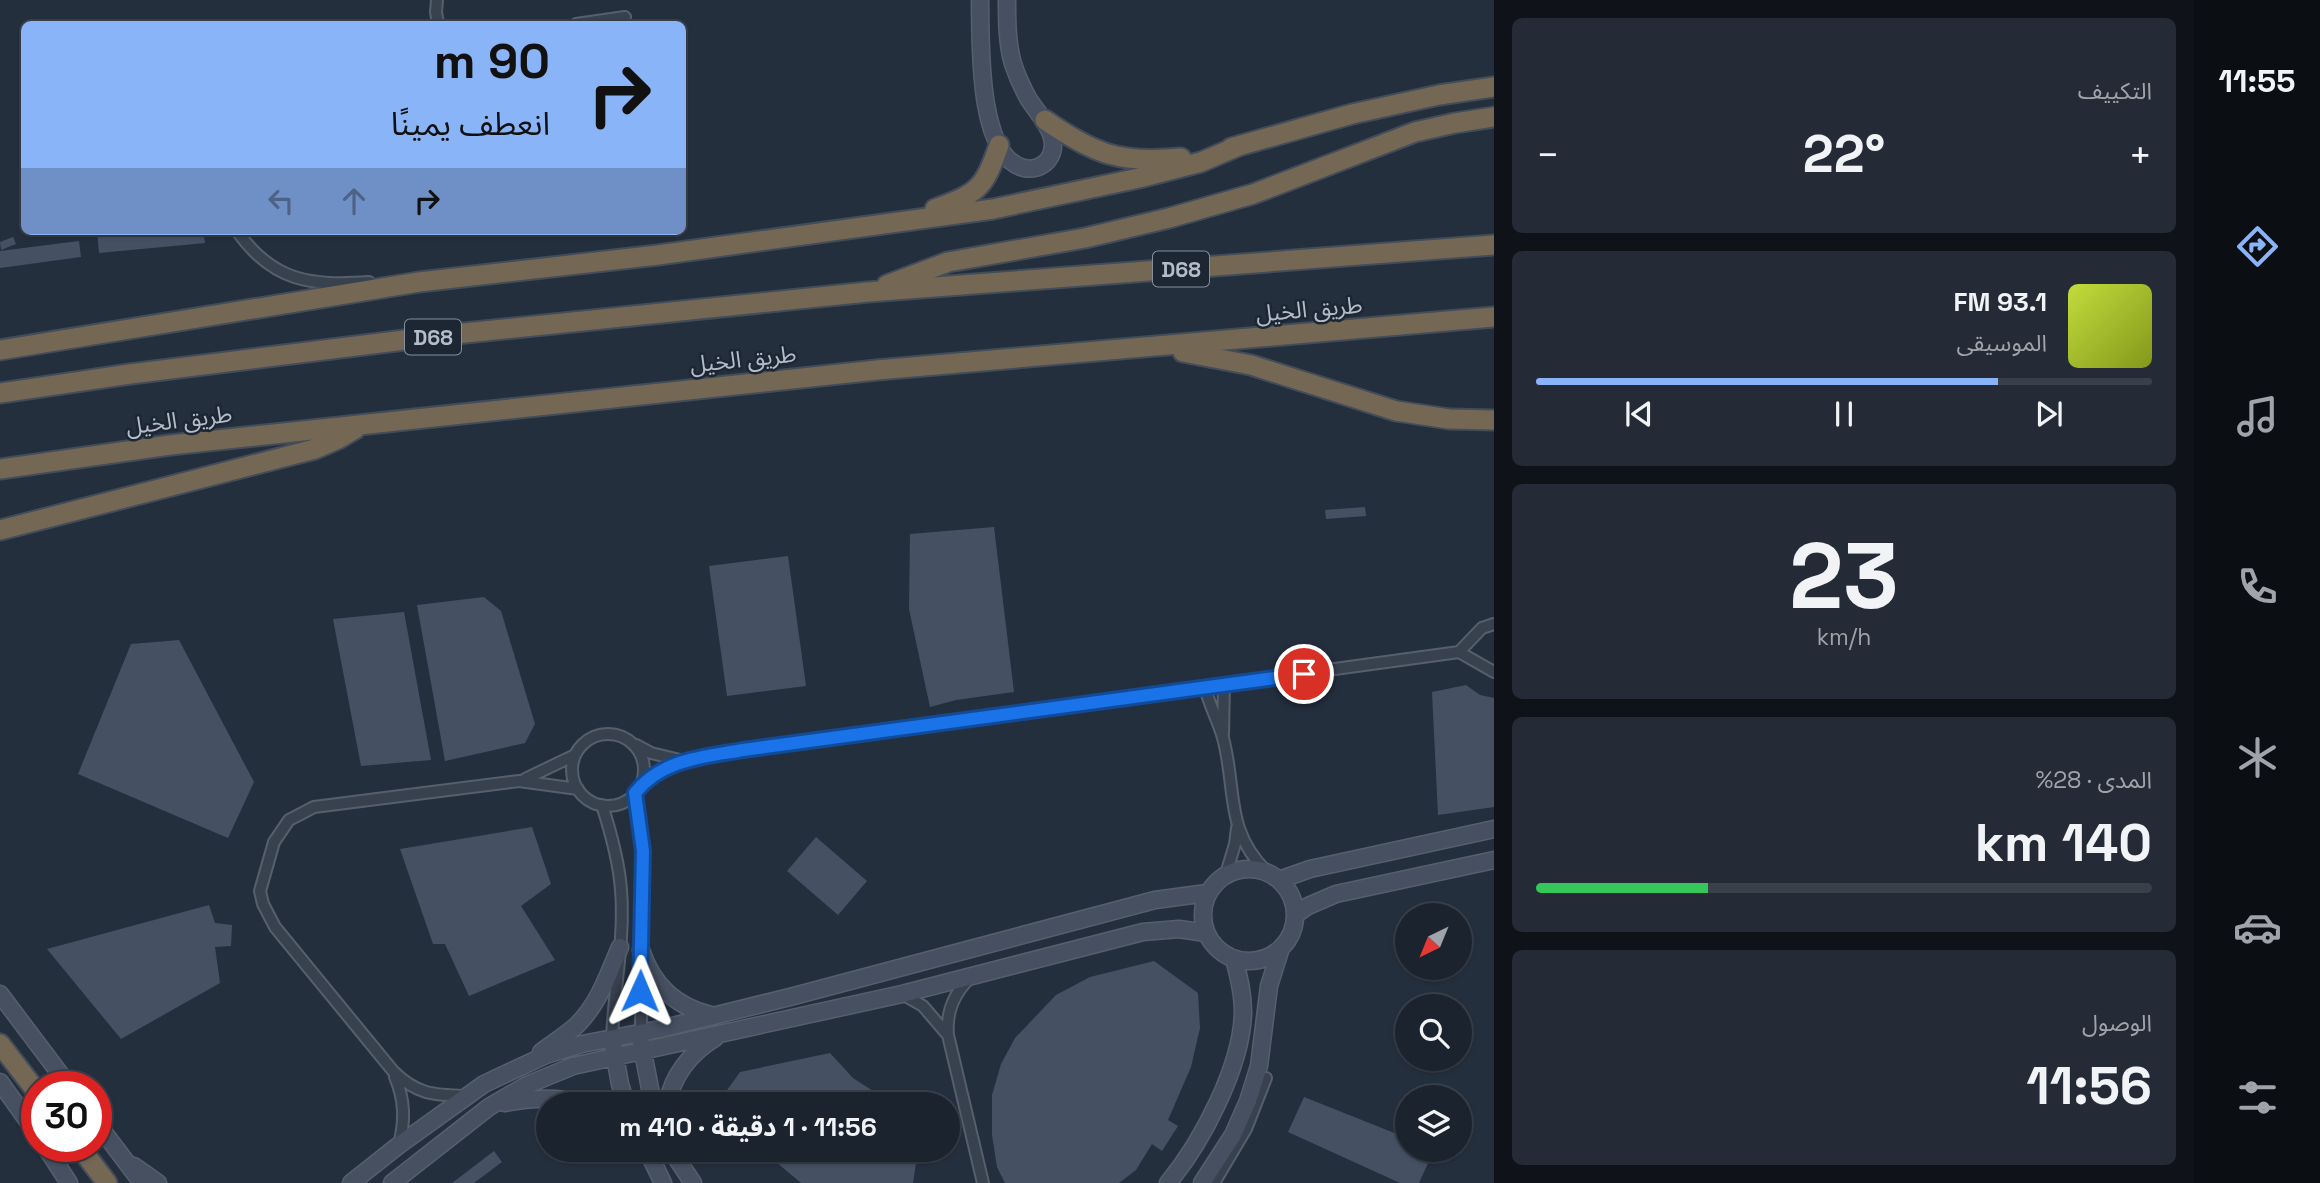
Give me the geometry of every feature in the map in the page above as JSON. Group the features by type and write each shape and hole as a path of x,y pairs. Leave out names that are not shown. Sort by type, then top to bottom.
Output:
{"highway":[{"path":"1045,120 1074,141 1096,151 1116,157 1160,160 1241,145 1352,114 1439,95 1494,87"},
{"path":"868,292 948,262 1085,238 1201,210 1253,194 1415,132 1494,117"},
{"path":"910,220 961,200 975,191 990,172 999,145"},
{"path":"0,350 419,282 658,255 993,209 1089,190 1201,162 1241,145"},
{"name":"D68","path":"0,393 431,337 868,292 1494,245"},
{"name":"طريق الخيل","path":"0,469 170,445 877,370 1494,317"},
{"path":"1144,347 1251,365 1396,411 1448,419 1494,420"},
{"path":"0,530 315,449 361,425"},
{"path":"0,1044 21,1071"},
{"path":"91,1162 107,1183"}],"street":[{"path":"437,0 438,21"},
{"path":"980,0 983,93 987,112 1006,156 1016,165 1028,169 1041,166 1050,156 1053,143 1045,120 1030,101 1013,61 1009,43 1007,0"},
{"path":"597,21 625,17"},
{"path":"241,235 263,260 298,279 328,284 414,278 419,282"},
{"path":"575,755 572,772 578,789 588,799 601,805 616,805 630,799 664,769 682,760 1459,652 1482,628 1494,624"},
{"path":"1459,652 1488,671 1494,672"},
{"path":"1224,684 1223,737 1237,825 1235,844 1226,874"},
{"path":"1205,687 1223,737"},
{"path":"519,782 575,755 588,739 604,734 617,734 651,753 682,760"},
{"path":"633,743 644,765 637,791 643,851 641,1033 651,1092"},
{"path":"467,1096 433,1095 404,1082 275,927 262,904 260,891 274,842 289,820 314,807 519,782 578,789"},
{"path":"601,805 611,833 621,890 620,947 612,1038 623,1092"},
{"path":"1202,1183 1233,1135 1248,1101 1259,1066 1269,986 1282,948 1293,929 1295,915 1293,902 1274,876 1250,853 1237,825"},
{"path":"1282,948 1271,956 1247,961 1234,959 1212,944 1206,933 1202,913 1207,893 1219,879 1247,868 1274,876 1494,829"},
{"path":"1295,915 1336,894 1494,860"},
{"path":"351,1183 399,1144 484,1084 564,1049 714,1015 1155,900 1207,893"},
{"path":"393,1183 489,1107 573,1066 902,994 1143,932 1179,929 1206,933"},
{"path":"525,1064 576,1025 588,1012 620,947"},
{"path":"641,950 651,974 667,993 689,1008 714,1015"},
{"path":"1168,1183 1192,1152 1209,1120 1233,1059 1243,1014 1241,983 1234,959"},
{"path":"972,976 952,1002 948,1013 947,1035 983,1183"},
{"path":"0,993 58,1071"},
{"path":"902,994 933,1015 947,1035"},
{"path":"670,1092 674,1079 688,1060 706,1044 727,1033"},
{"path":"393,1071 404,1115 399,1144"},
{"path":"1214,1183 1246,1129 1266,1078"},
{"path":"0,1082 21,1112"},
{"path":"489,1107 536,1098"},
{"path":"112,1144 142,1183"},
{"path":"123,1159 158,1183"},
{"path":"55,1162 69,1183"},
{"path":"652,1162 663,1183"},
{"path":"679,1162 693,1183"}],"building":[{"path":"97,235 204,235 205,243 99,253"},
{"path":"13,237 16,244 1,250 0,242"},
{"path":"79,241 81,257 0,268 0,251"},
{"path":"1365,507 1366,516 1326,519 1325,510"},
{"path":"994,527 1014,692 956,700 930,707 909,609 910,534"},
{"path":"788,556 806,686 727,696 709,566"},
{"path":"484,597 501,611 535,724 525,743 445,761 417,605"},
{"path":"404,612 431,760 361,766 333,619"},
{"path":"179,640 254,782 228,838 78,774 131,644"},
{"path":"1466,685 1480,695 1494,698 1494,807 1438,815 1432,692"},
{"path":"532,827 551,884 521,906 555,960 469,996 445,944 433,944 400,849"},
{"path":"816,837 867,881 838,915 787,871"},
{"path":"209,905 215,923 232,925 231,946 215,947 220,983 121,1039 47,949"},
{"path":"1154,961 1198,993 1200,1028 1191,1067 1168,1120 1178,1126 1162,1151 1152,1144 1136,1170 1119,1183 1005,1183 997,1167 992,1135 992,1095 1001,1064 1015,1038 1056,995 1090,977"},
{"path":"830,1053 853,1078 875,1092 726,1092 740,1072"},
{"path":"1304,1097 1395,1133 1395,1162 1429,1162 1419,1183 1400,1183 1288,1132"},
{"path":"494,1151 502,1162 474,1183 452,1183"},
{"path":"776,1162 916,1162 913,1183 801,1183"}],"route":[{"path":"640,991 643,851 635,793 672,764 743,750 1304,674"}]}
